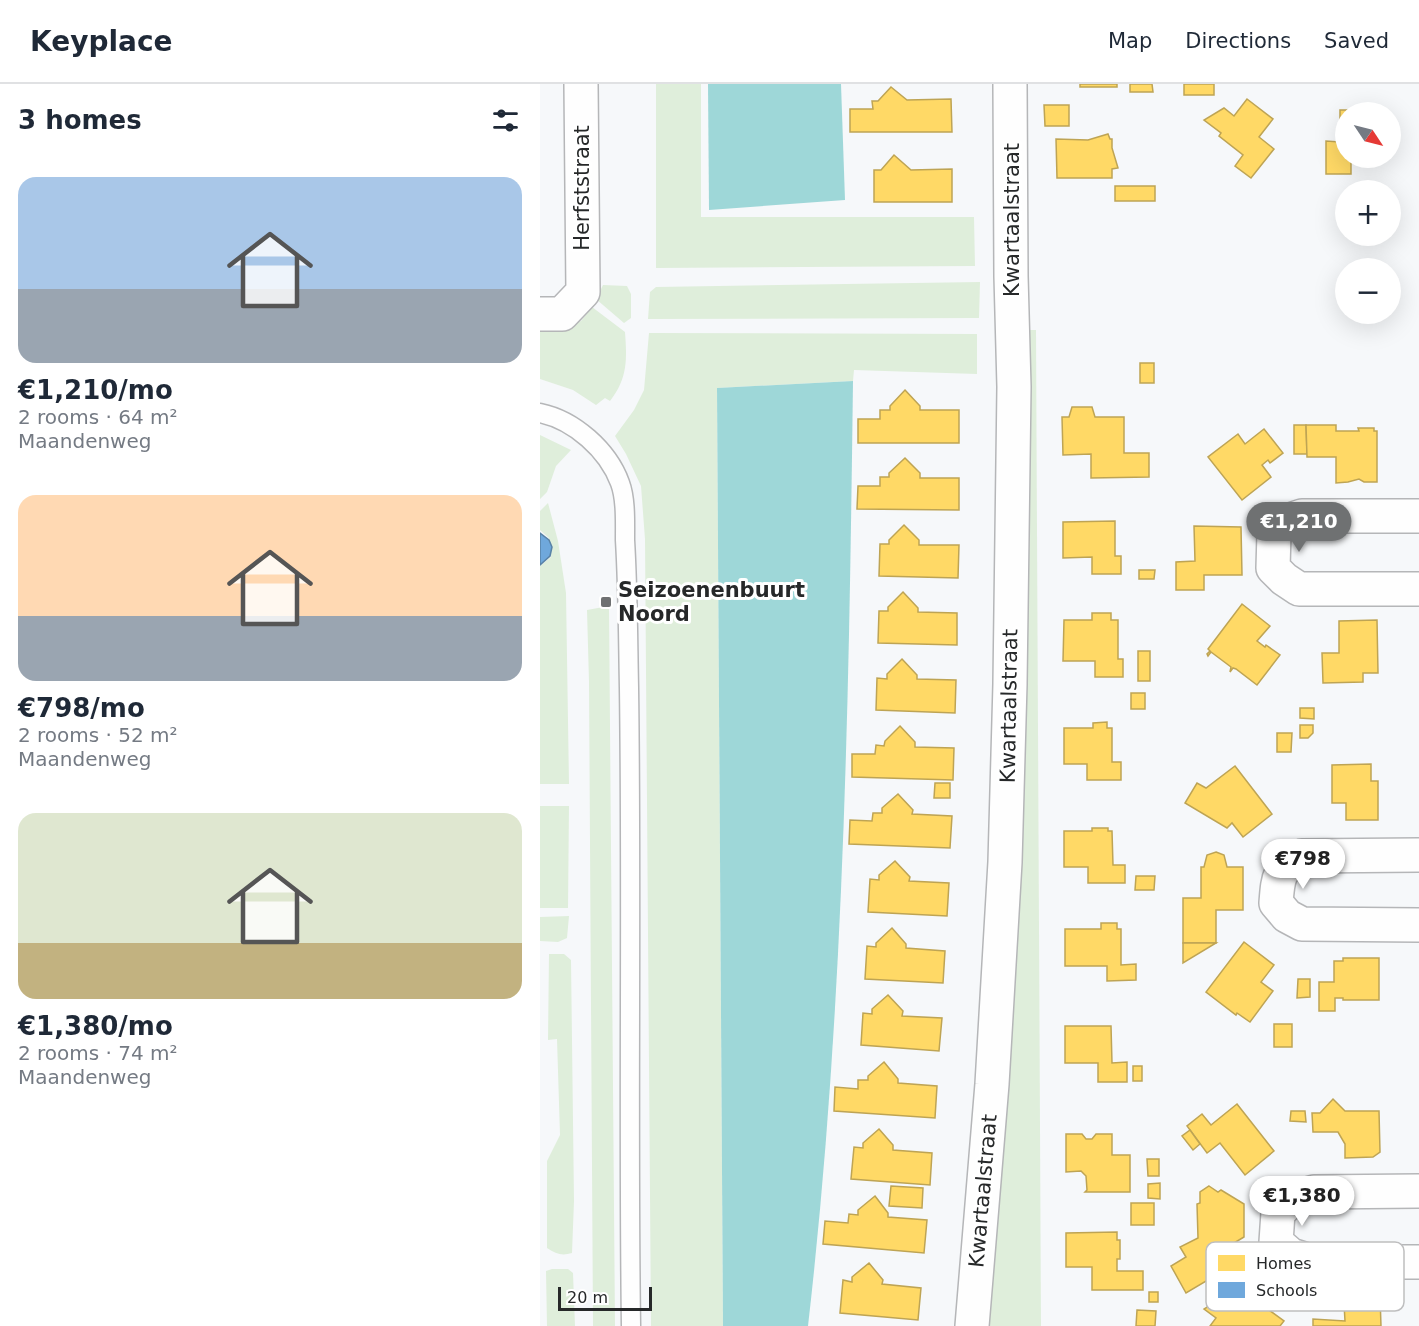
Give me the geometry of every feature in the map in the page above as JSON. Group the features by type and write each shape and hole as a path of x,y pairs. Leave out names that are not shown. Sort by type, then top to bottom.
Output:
{"street":[{"name":"Herfststraat","path":"540,314 562,314 583,292 581,84"},
{"name":"Kwartaalstraat","path":"972,1326 992,1084 1005,862 1014,387 1010,84"},
{"path":"1419,516 1302,516 1287,521 1274,533 1273,568 1299,590 1419,589"},
{"path":"1419,855 1302,856 1288,863 1278,877 1276,903 1287,916 1302,924 1419,925"},
{"path":"1276,1242 1278,1213 1293,1198 1314,1192 1419,1191"}],"lane":[{"path":"540,412 574,428 594,444 612,464 621,486 628,596 631,857 631,1326"}],"green space":[{"path":"656,84 701,84 701,217 974,217 975,266 656,268"},
{"path":"980,282 979,318 648,319 650,292 656,287"},
{"path":"603,285 627,286 631,294 631,318 624,323 596,299"},
{"path":"592,307 625,332 626,342 625,368 616,393 610,401 605,398 596,405 573,390 540,379 540,325 565,325 581,321"},
{"path":"1026,330 1036,330 1041,1326 984,1326"},
{"path":"649,333 977,334 977,374 854,370 853,381 717,388 723,1326 651,1326 645,539 641,486 615,436 634,410 644,390"},
{"path":"540,435 571,450 556,466 547,492 540,499"},
{"path":"548,503 558,541 566,593 569,784 540,784 540,566 551,557 549,538 540,530 540,511"},
{"path":"609,606 615,1326 593,1326 587,610"},
{"path":"540,806 569,806 568,908 540,908"},
{"path":"569,916 567,938 558,942 540,941 540,917"},
{"path":"549,954 564,954 571,960 574,1201 572,1253 565,1254 556,1253 547,1248 547,1161 560,1135 557,1039 548,1040"},
{"path":"568,1269 573,1273 575,1326 547,1326 546,1271"}],"water":[{"path":"708,84 841,84 845,200 709,210"},
{"path":"853,381 846,736 837,973 830,1091 808,1326 723,1326 717,388"}],"building: Homes":[{"path":"1080,84 1117,84 1117,87 1080,87"},
{"path":"1130,84 1152,84 1153,92 1130,92"},
{"path":"1184,84 1214,84 1214,95 1184,95"},
{"path":"891,87 907,100 951,99 952,132 850,132 850,109 873,109 872,101 878,101"},
{"path":"1247,99 1273,119 1259,137 1274,149 1251,178 1235,166 1243,155 1219,136 1221,133 1204,120 1224,108 1234,116"},
{"path":"1044,105 1069,105 1069,126 1045,126"},
{"path":"1108,134 1112,139 1112,148 1118,168 1112,169 1112,178 1057,178 1056,139 1088,140"},
{"path":"1326,141 1335,142 1335,168 1351,168 1351,174 1326,174"},
{"path":"894,155 911,170 952,169 952,202 874,202 874,170 881,170"},
{"path":"1115,186 1155,186 1155,201 1115,201"},
{"path":"1140,363 1154,363 1154,383 1140,383"},
{"path":"905,390 920,406 920,410 959,410 959,443 858,443 858,419 880,419 880,410 890,410 890,406"},
{"path":"1072,407 1092,407 1095,417 1124,417 1124,453 1149,453 1149,477 1091,478 1091,454 1063,455 1062,417 1069,417"},
{"path":"1294,425 1306,425 1307,454 1294,454"},
{"path":"1306,425 1336,425 1336,431 1359,431 1358,428 1374,428 1374,431 1377,431 1377,482 1364,482 1359,479 1336,483 1336,457 1307,457"},
{"path":"1264,429 1283,453 1270,463 1268,460 1262,465 1271,477 1242,500 1208,457 1238,434 1245,444"},
{"path":"905,458 920,473 920,478 959,478 959,510 857,509 858,486 880,486 880,477 889,477 889,473"},
{"path":"1115,521 1115,556 1121,556 1121,574 1092,574 1092,557 1063,558 1063,522"},
{"path":"904,525 919,540 919,545 959,545 958,578 879,576 880,544 889,544 889,540"},
{"path":"1194,526 1241,527 1242,575 1204,575 1204,590 1176,590 1176,562 1195,561"},
{"path":"1139,570 1155,570 1154,579 1139,579"},
{"path":"903,592 918,608 918,612 957,613 957,645 878,643 879,611 888,611 888,607"},
{"path":"1242,604 1270,626 1257,641 1280,655 1257,685 1236,669 1233,668 1230,672 1231,667 1211,652 1208,656 1207,654 1210,651 1208,649"},
{"path":"1092,613 1111,613 1111,620 1118,620 1118,659 1123,659 1123,677 1095,677 1095,661 1063,661 1064,620 1092,620"},
{"path":"1377,620 1378,673 1363,673 1363,682 1323,683 1322,653 1339,653 1339,621"},
{"path":"1138,651 1150,651 1150,681 1138,681"},
{"path":"902,659 917,675 917,679 956,680 955,713 876,710 877,678 887,679 887,674"},
{"path":"1131,693 1145,693 1145,709 1131,709"},
{"path":"1300,708 1314,708 1314,719 1300,718"},
{"path":"1107,722 1107,728 1112,728 1112,762 1121,762 1121,780 1087,780 1087,764 1064,764 1064,728 1093,728 1093,723"},
{"path":"1300,725 1313,725 1313,733 1308,738 1300,738"},
{"path":"900,726 915,742 915,747 954,748 953,780 852,777 852,754 875,754 876,745 884,746 885,741"},
{"path":"1277,733 1292,733 1291,752 1277,752"},
{"path":"1371,764 1371,781 1378,781 1378,820 1346,820 1346,803 1332,803 1332,765"},
{"path":"1235,766 1272,814 1243,837 1232,823 1227,828 1185,803 1197,783 1206,788"},
{"path":"935,783 950,783 950,798 934,798"},
{"path":"898,794 913,810 912,814 952,816 950,848 849,844 850,820 872,821 873,813 882,813 882,808"},
{"path":"1092,828 1108,828 1108,831 1112,831 1113,865 1125,865 1125,883 1088,883 1088,867 1064,867 1064,831 1092,831"},
{"path":"1216,852 1224,855 1227,867 1243,867 1243,910 1216,910 1216,943 1183,943 1183,898 1201,898 1201,867 1204,867 1207,855"},
{"path":"895,861 910,877 909,881 949,883 947,916 868,912 870,879 879,880 879,875"},
{"path":"1136,876 1155,876 1154,890 1135,890"},
{"path":"1101,923 1117,923 1117,929 1121,929 1121,965 1136,964 1136,980 1107,981 1107,966 1065,966 1065,929 1101,929"},
{"path":"892,928 906,944 906,948 945,951 943,983 865,979 867,946 876,947 876,943"},
{"path":"1244,942 1274,965 1261,982 1273,991 1250,1022 1237,1013 1236,1015 1206,992"},
{"path":"1183,943 1216,943 1183,963"},
{"path":"1343,958 1379,958 1379,1000 1335,998 1335,1011 1319,1011 1319,982 1334,982 1334,961 1343,961"},
{"path":"1298,979 1310,979 1310,997 1297,998"},
{"path":"888,995 903,1011 902,1016 942,1018 939,1051 861,1045 863,1013 872,1014 872,1009"},
{"path":"1274,1024 1292,1024 1292,1047 1274,1047"},
{"path":"1065,1026 1111,1026 1112,1063 1127,1062 1127,1082 1098,1082 1098,1063 1065,1063"},
{"path":"884,1062 898,1079 898,1083 937,1086 935,1118 834,1111 835,1087 858,1089 858,1080 868,1080 868,1076"},
{"path":"1133,1066 1142,1066 1142,1081 1133,1081"},
{"path":"1333,1099 1345,1111 1379,1111 1380,1152 1373,1157 1345,1158 1345,1144 1338,1132 1313,1132 1312,1113 1320,1113"},
{"path":"1237,1104 1274,1151 1245,1175 1220,1143 1207,1153 1187,1126 1202,1114 1211,1125"},
{"path":"1291,1111 1305,1111 1306,1122 1290,1121"},
{"path":"879,1129 893,1145 893,1150 932,1153 930,1185 851,1179 854,1147 863,1148 863,1143"},
{"path":"1190,1130 1200,1144 1193,1150 1182,1136"},
{"path":"1066,1134 1082,1134 1086,1139 1092,1139 1096,1134 1112,1134 1112,1155 1130,1155 1130,1192 1085,1192 1087,1190 1086,1176 1081,1171 1066,1172"},
{"path":"1147,1159 1159,1159 1159,1176 1148,1176"},
{"path":"1160,1183 1160,1199 1148,1198 1148,1184"},
{"path":"891,1186 923,1188 922,1208 889,1206"},
{"path":"1209,1186 1218,1192 1221,1190 1244,1204 1244,1237 1236,1242 1206,1242 1206,1281 1186,1293 1171,1266 1186,1257 1180,1247 1198,1238 1197,1204 1200,1203 1200,1192"},
{"path":"875,1196 888,1213 888,1217 927,1220 924,1253 823,1244 825,1221 848,1223 849,1214 858,1215 858,1210"},
{"path":"1131,1203 1154,1203 1154,1225 1131,1225"},
{"path":"1117,1232 1117,1240 1120,1240 1120,1259 1117,1259 1117,1271 1143,1271 1143,1290 1092,1290 1092,1267 1066,1267 1066,1233"},
{"path":"869,1263 883,1280 882,1284 921,1288 918,1320 840,1313 843,1280 852,1282 852,1277"},
{"path":"1149,1292 1158,1292 1158,1302 1149,1302"},
{"path":"1137,1310 1156,1311 1155,1326 1136,1326"},
{"path":"1207,1311 1270,1311 1284,1321 1280,1326 1210,1326 1216,1318"},
{"path":"1344,1311 1380,1311 1381,1326 1313,1326 1313,1319 1345,1321"}],"building: Schools":[{"path":"540,533 549,540 552,547 550,556 540,565"}],"place":[{"name":"Seizoenenbuurt Noord","path":"606,602"}]}
